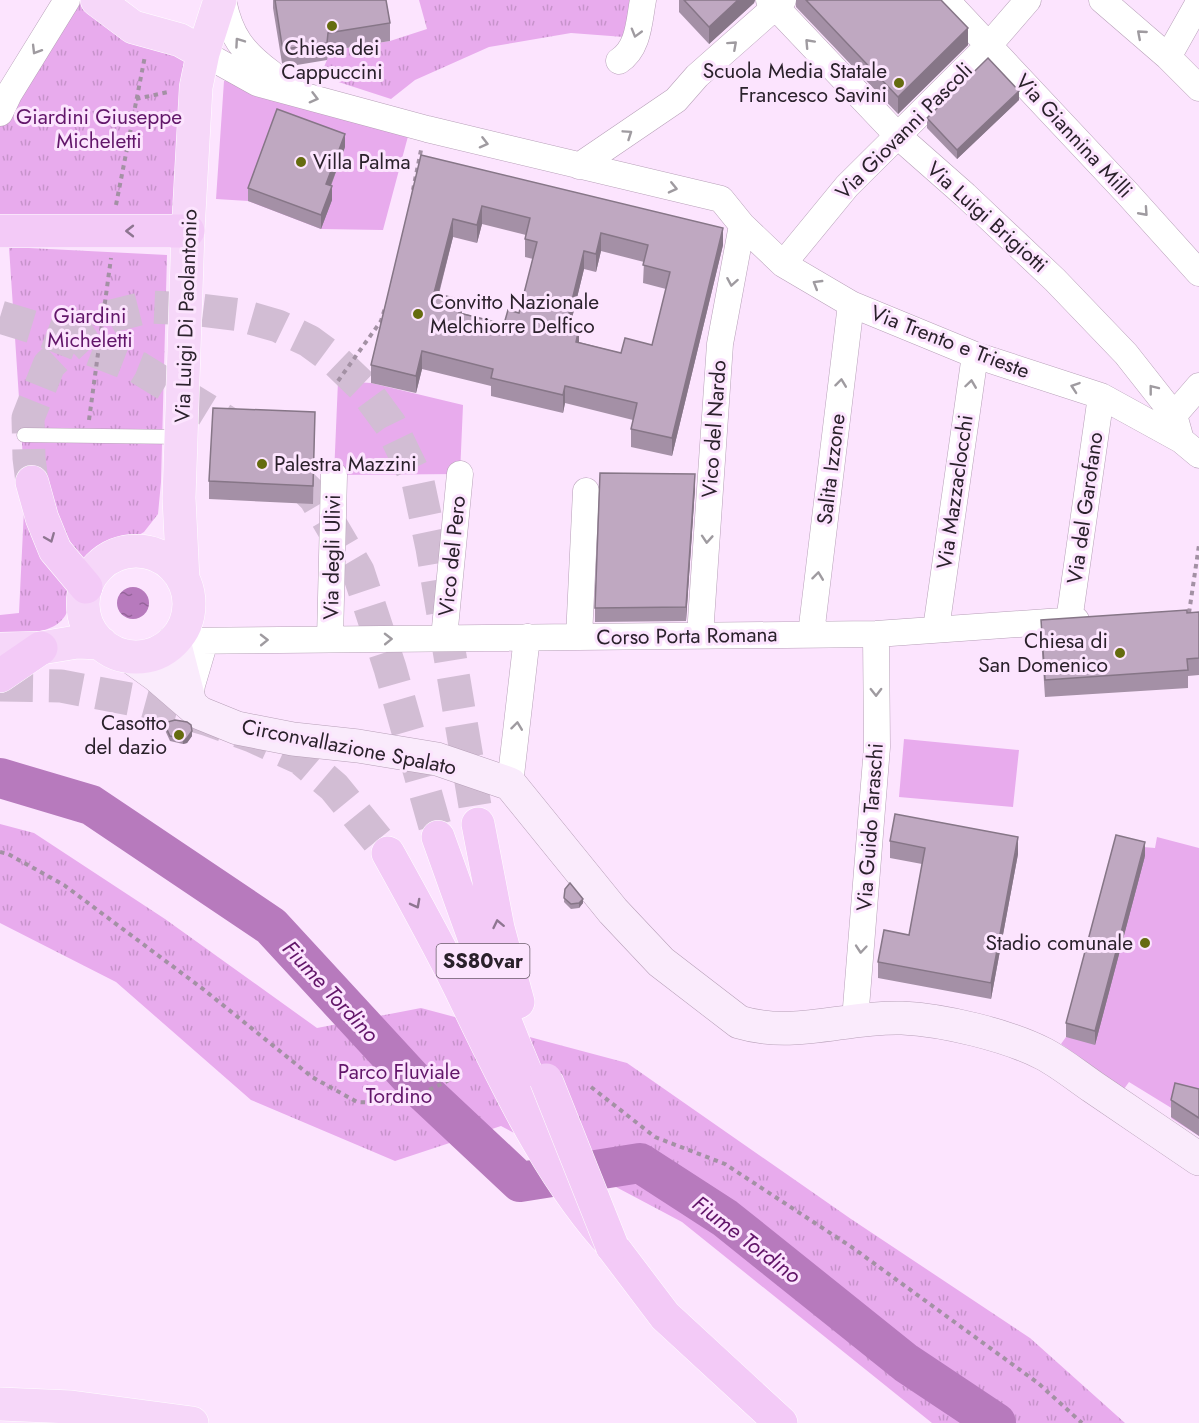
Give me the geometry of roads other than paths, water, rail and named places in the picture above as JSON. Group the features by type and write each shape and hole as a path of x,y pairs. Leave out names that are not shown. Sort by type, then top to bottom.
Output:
{"highway":[{"path":"0,231 188,231"},
{"path":"32,482 42,518 55,550 85,600"},
{"path":"0,676 48,647"},
{"path":"478,824 498,928 521,1013 529,1085"},
{"name":"SS80var","path":"438,837 529,1085"},
{"path":"388,853 446,958 529,1085 612,1246 665,1316 781,1423"}],"main road":[{"path":"97,0 133,27 180,40 207,43"},
{"name":"Via Luigi Di Paolantonio","path":"183,580 179,498 195,87 222,0"},
{"path":"134,551 148,543 179,498"},
{"path":"48,647 68,636 85,600 93,573 104,561 118,554 134,551 146,552 168,561 183,580 188,592 188,612 182,631 190,641 190,703"},
{"path":"85,600 90,630 100,644"},
{"path":"0,649 48,647 77,642 100,644 131,657 154,654 190,641"},
{"name":"Circonvallazione Spalato","path":"131,657 200,713 237,728 437,759 510,784"},
{"path":"510,784 613,911 661,962 739,1022 786,1029 821,1027 855,1020 905,1018 947,1024 994,1035 1044,1054 1199,1159"},
{"path":"0,1404 71,1407 192,1423"}],"street":[{"path":"0,113 9,94 67,0"},
{"path":"222,0 229,26 237,41 253,59 271,73"},
{"path":"619,61 625,57 637,36 643,0"},
{"name":"Via Giannina Milli","path":"946,0 1199,273"},
{"name":"Via Giovanni Pascoli","path":"783,264 847,186 989,45 1028,0"},
{"path":"1102,0 1168,57 1199,88"},
{"path":"207,43 257,83 427,129 579,166 676,100 776,2"},
{"name":"Via Luigi Brigiotti","path":"776,2 898,136 1056,280 1125,354 1185,437"},
{"path":"1168,57 1199,2"},
{"name":"Via Trento e Trieste","path":"579,166 721,199 742,225 783,264 851,304 975,355 1101,396 1185,437"},
{"name":"Vico del Nardo","path":"700,635 720,344 742,225"},
{"name":"Salita Izzone","path":"811,634 851,304"},
{"name":"Via Mazzaclocchi","path":"936,629 975,355"},
{"path":"1185,437 1199,386"},
{"name":"Via del Garofano","path":"1069,621 1101,396"},
{"name":"Vico del Pero","path":"444,638 460,474"},
{"name":"Via degli Ulivi","path":"330,639 334,475"},
{"path":"579,637 586,491"},
{"name":"Corso Porta Romana","path":"190,641 876,634 1102,619"},
{"name":"Via Guido Taraschi","path":"855,1020 877,747 876,634"},
{"path":"510,784 527,637"}],"lane":[{"path":"24,435 182,437"}],"water":[{"path":"133,587 144,592 149,603 144,614 133,619 122,614 117,603 122,592"}],"waterway":[{"name":"Fiume Tordino","path":"0,778 91,805 271,926 424,1092 520,1182 640,1163 725,1218 906,1363 996,1423"}],"tunnel":[{"path":"32,482 28,418 49,365 83,333 112,316 147,307 192,309 240,315 278,326 309,341 336,361 362,386 390,424 418,482 432,548 478,824"},
{"path":"0,317 36,328 139,368 256,440 315,498 358,571 390,668 438,837"},
{"path":"0,685 61,686 140,701 206,719 252,736 300,758 334,787 388,853"}],"place":[{"name":"Chiesa dei Cappuccini","path":"332,26"},
{"name":"Scuola Media Statale Francesco Savini","path":"899,83"},
{"name":"Villa Palma","path":"301,162"},
{"name":"Convitto Nazionale Melchiorre Delfico","path":"418,314"},
{"name":"Palestra Mazzini","path":"262,464"},
{"name":"Chiesa di San Domenico","path":"1120,653"},
{"name":"Casotto del dazio","path":"179,735"},
{"name":"Stadio comunale","path":"1145,943"}],"park label":[{"name":"Giardini Giuseppe Micheletti","path":"99,129"},
{"name":"Giardini Micheletti","path":"90,328"},
{"name":"Parco Fluviale Tordino","path":"399,1084"}]}
